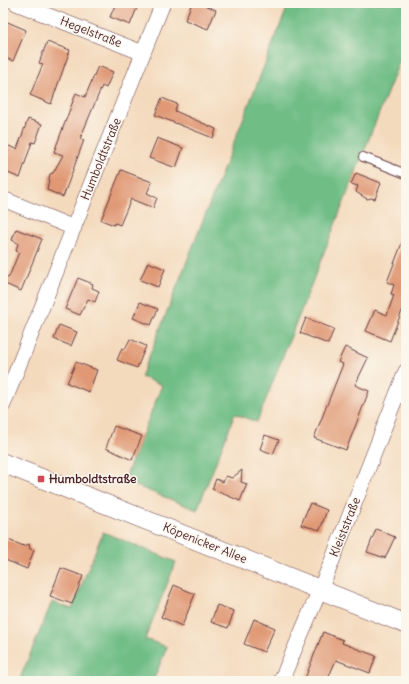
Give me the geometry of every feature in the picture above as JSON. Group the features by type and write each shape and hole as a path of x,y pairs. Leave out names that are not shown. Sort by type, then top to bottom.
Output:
{"street":[{"name":"Hegelstraße","path":"16,3 144,53"},
{"name":"Humboldtstraße","path":"3,405 163,3"},
{"path":"3,199 74,228"},
{"name":"Kleiststraße","path":"281,681 320,589 405,378"},
{"name":"Köpenicker Allee","path":"3,463 406,624"}],"lane":[{"path":"363,157 406,174"}],"green space":[{"path":"289,3 406,3 406,45 257,422 235,414 197,510 124,481 162,385 141,377"},
{"path":"103,532 176,562 145,639 167,647 153,681 19,681 52,602 72,609"}],"building":[{"path":"116,3 139,3 130,25 110,17"},
{"path":"192,3 199,3 216,10 208,29 185,20"},
{"path":"3,20 26,30 13,61 3,57"},
{"path":"47,42 70,50 51,104 30,95 43,64 39,63"},
{"path":"98,66 113,72 106,88 102,86 80,139 84,140 63,197 47,190 50,174 53,173 63,155 54,152 76,93 85,97"},
{"path":"162,98 177,104 175,111 216,129 213,138 155,115"},
{"path":"28,119 42,124 35,143 32,142 20,178 3,171 3,144 17,149"},
{"path":"157,138 183,148 176,168 149,158"},
{"path":"121,170 152,182 147,193 157,198 153,208 131,199 120,225 115,223 114,225 101,220"},
{"path":"356,173 381,183 375,199 367,199 356,192 358,186 351,184"},
{"path":"16,229 42,239 21,291 3,283 3,280 9,277 19,252 16,251 18,243 12,240"},
{"path":"405,235 406,301 390,341 366,331 375,310 387,315 394,295 391,294 394,285 387,282"},
{"path":"148,262 165,269 158,287 140,280"},
{"path":"78,278 93,284 92,288 99,291 95,302 88,299 80,315 65,309"},
{"path":"140,302 158,309 151,325 133,318"},
{"path":"306,318 334,329 328,344 300,333"},
{"path":"59,325 77,332 71,346 54,339"},
{"path":"130,339 146,346 137,368 117,360 122,348 125,349"},
{"path":"345,347 368,358 355,385 369,391 346,450 314,438 343,364 338,362"},
{"path":"76,362 97,370 89,392 67,383"},
{"path":"114,426 142,436 132,460 106,448"},
{"path":"265,435 279,440 273,454 260,449"},
{"path":"242,470 241,482 247,484 240,501 212,489 216,479 223,482 226,476 232,478"},
{"path":"310,503 327,510 320,530 301,525"},
{"path":"376,529 395,537 385,558 367,552"},
{"path":"3,538 24,546 29,544 30,549 34,550 27,569 3,559"},
{"path":"61,568 83,576 72,604 50,596"},
{"path":"174,585 195,594 182,626 161,617"},
{"path":"217,605 234,611 228,628 211,622"},
{"path":"254,619 275,628 264,652 244,644"},
{"path":"323,632 343,640 342,643 376,656 370,673 336,660 327,681 304,681"}],"place":[{"name":"Humboldtstraße","path":"41,479"}]}
